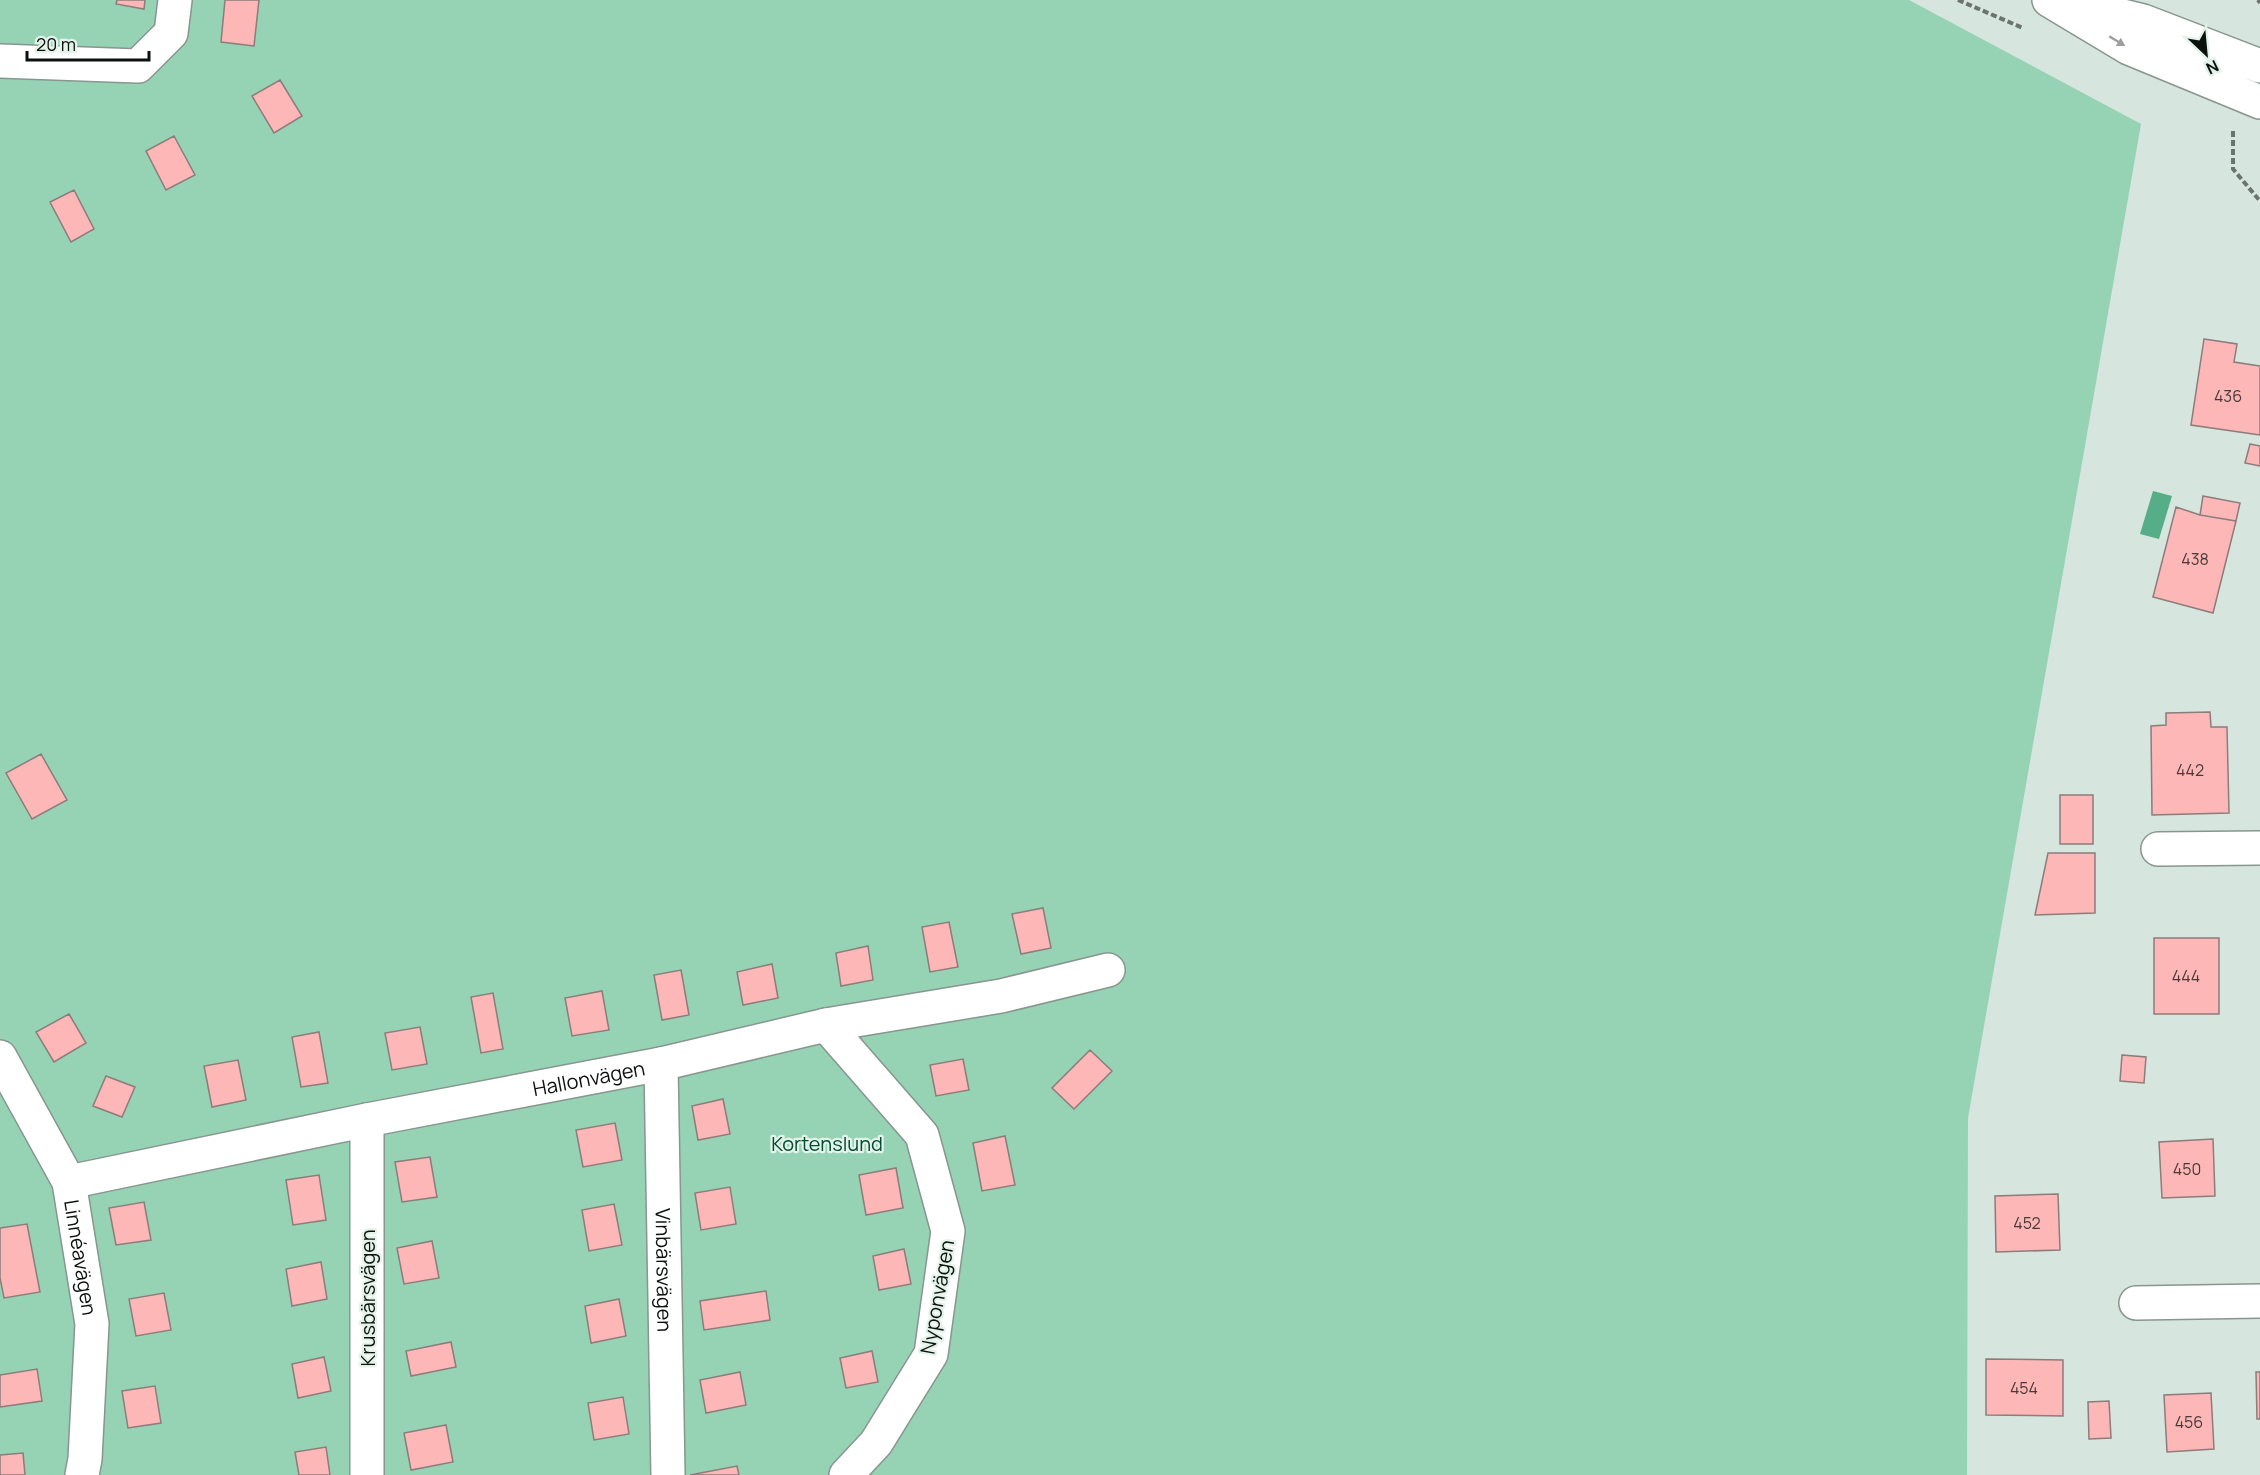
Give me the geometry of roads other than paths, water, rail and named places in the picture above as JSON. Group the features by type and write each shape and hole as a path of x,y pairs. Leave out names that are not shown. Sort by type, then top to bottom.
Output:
{"street":[{"path":"0,61 138,66 171,33 175,0"},
{"path":"2049,0 2129,48 2260,102"},
{"path":"2055,0 2143,21 2260,66"},
{"path":"2158,849 2260,848"},
{"name":"Hallonvägen","path":"69,1182 367,1120 661,1064 826,1025 1001,996 1108,970"},
{"name":"Nyponvägen","path":"826,1025 922,1135 948,1231 931,1354 876,1443 846,1475"},
{"name":"Linnéavägen","path":"0,1057 69,1182 92,1324 85,1459 82,1475"},
{"name":"Vinbärsvägen","path":"661,1064 668,1475"},
{"name":"Krusbärsvägen","path":"367,1120 367,1475"},
{"path":"2136,1303 2260,1300"}],"park label":[{"name":"Kortenslund","path":"827,1143"}]}
